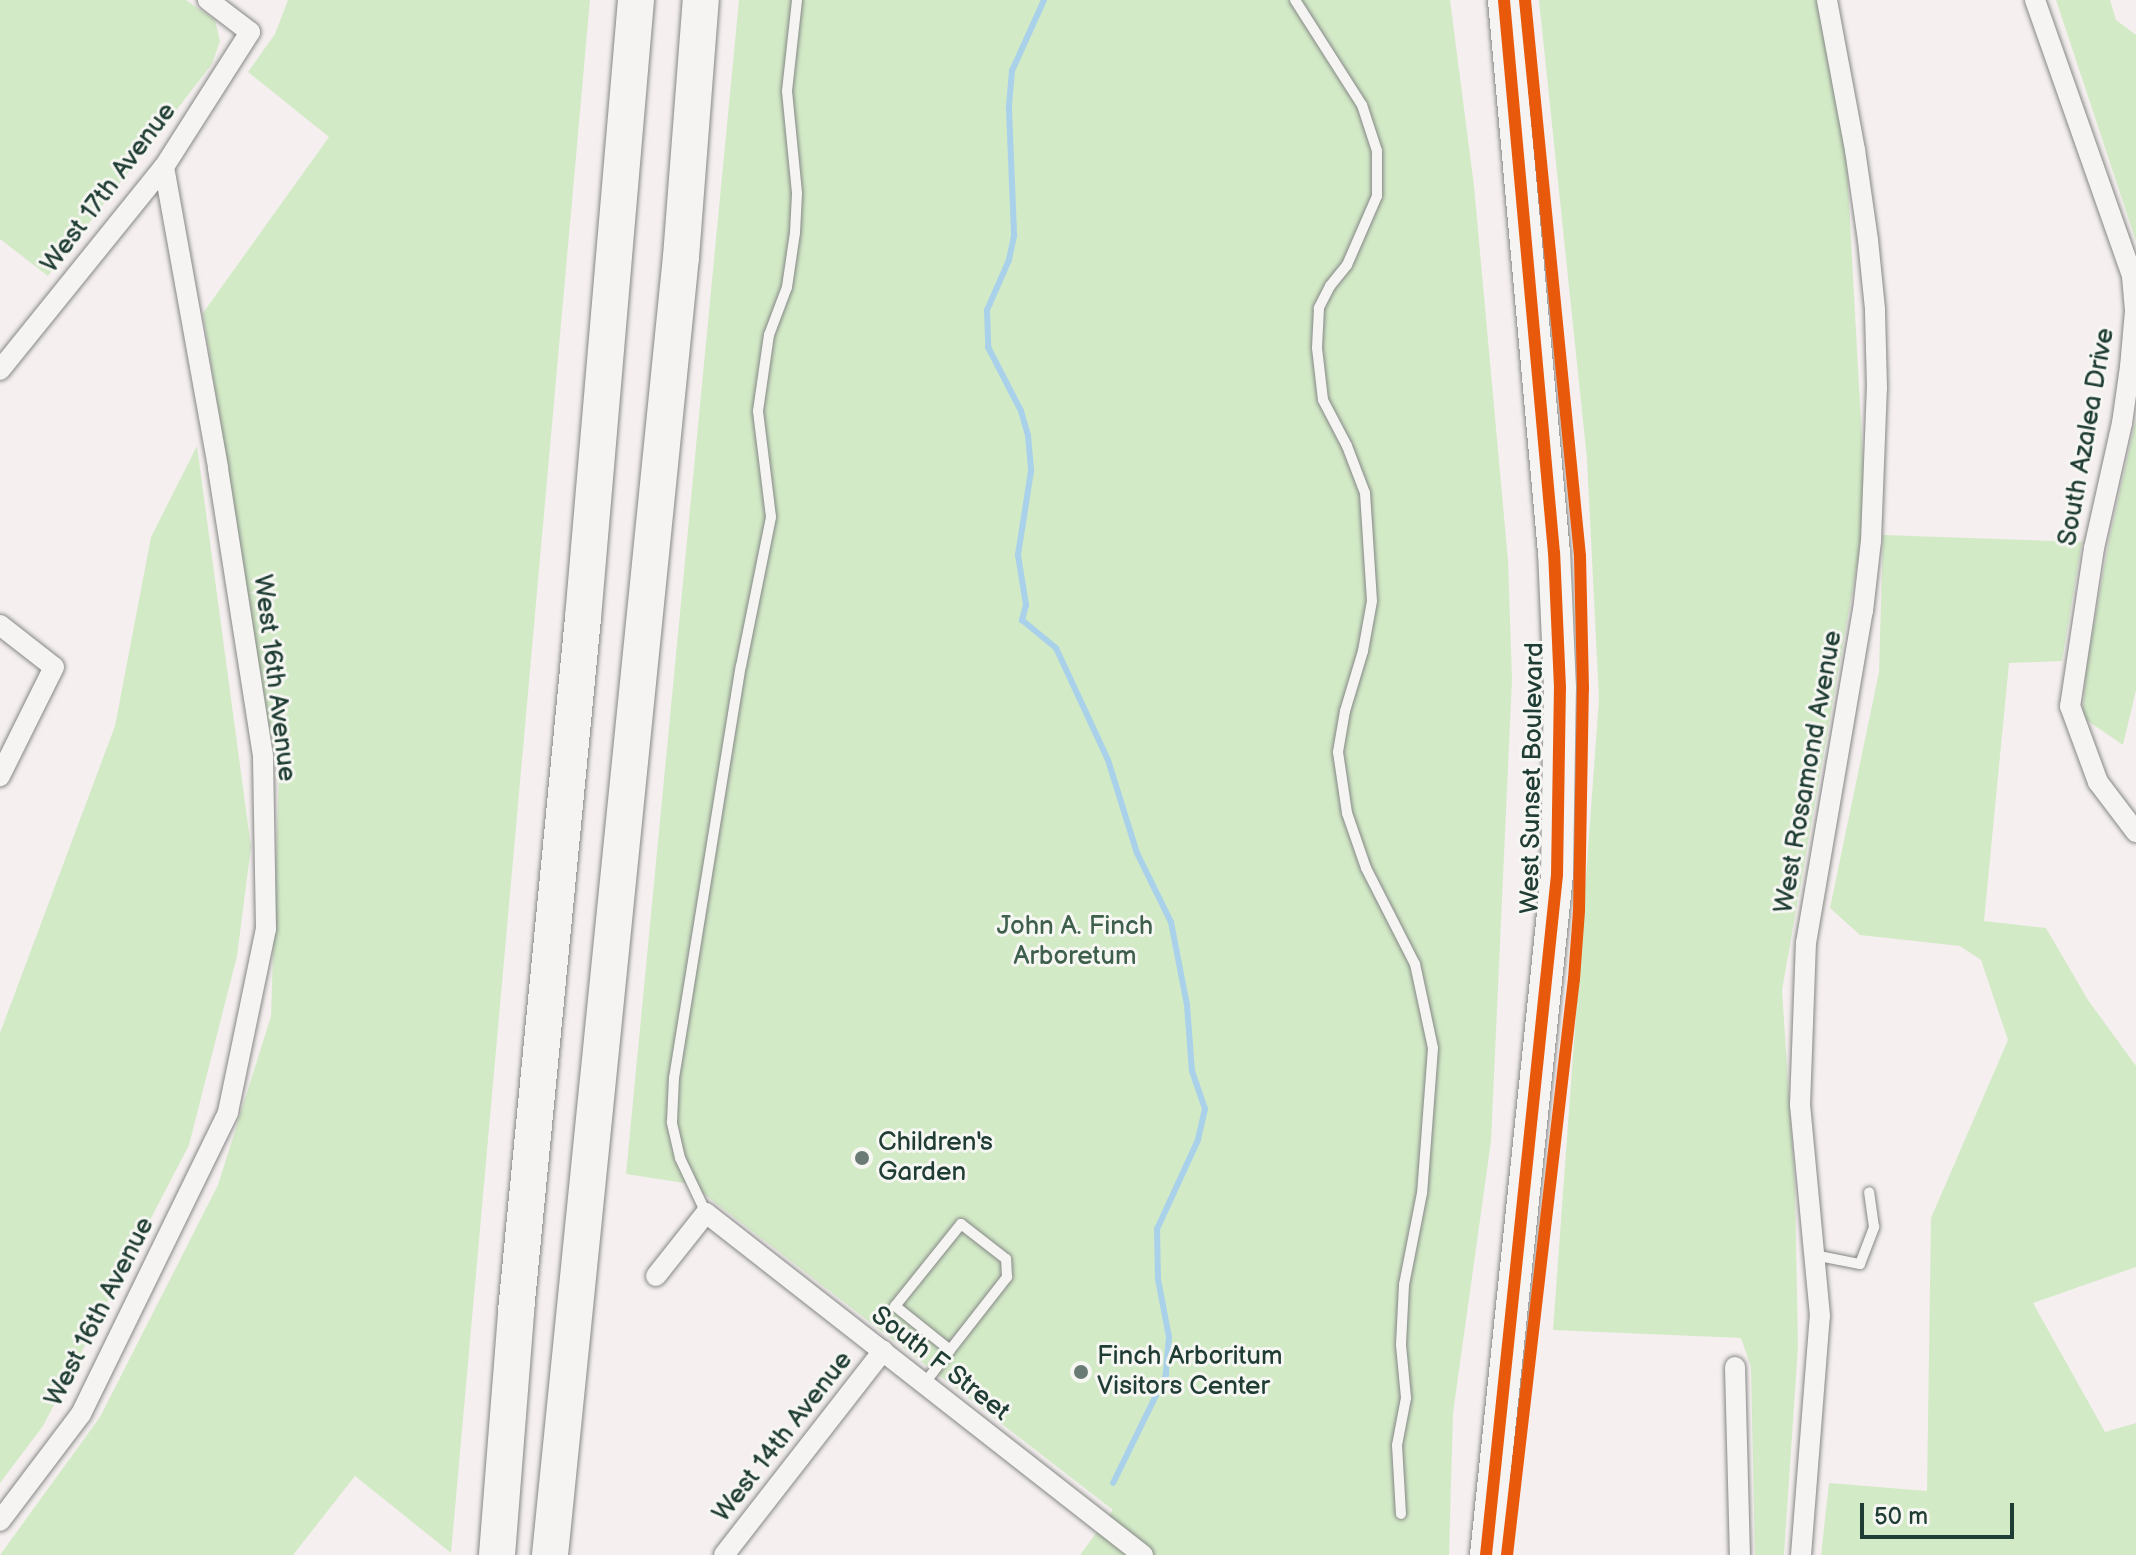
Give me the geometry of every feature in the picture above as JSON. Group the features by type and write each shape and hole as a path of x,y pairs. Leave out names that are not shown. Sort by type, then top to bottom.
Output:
{"highway":[{"path":"497,1555 517,1295 581,634 636,0"},
{"path":"550,1555 681,257 701,0"}],"main road":[{"name":"West Sunset Boulevard","path":"1486,1555 1557,875 1560,688 1554,553 1504,0"}],"street":[{"name":"West 17th Avenue","path":"0,370 164,167 250,32 208,0"},
{"name":"West Rosamond Avenue","path":"1801,1555 1820,1316 1800,1105 1806,943 1863,611 1871,541 1877,388 1875,309 1868,240 1827,0"},
{"name":"South Azalea Drive","path":"2035,0 2132,276 2135,311 2124,409 2094,548 2070,706 2098,782 2136,832"},
{"name":"West 16th Avenue","path":"0,1521 81,1414 228,1112 266,929 263,756 218,467 164,167"},
{"path":"0,625 54,667 0,776"},
{"path":"656,1276 706,1213"},
{"name":"South F Street","path":"706,1213 1143,1555"},
{"name":"West 14th Avenue","path":"724,1555 883,1351"},
{"path":"1735,1367 1740,1555"}],"lane":[{"path":"706,1213 680,1158 672,1122 674,1078 741,666 771,517 758,411 769,335 787,287 795,233 797,193 787,91 797,0"},
{"path":"1295,0 1362,105 1377,151 1377,196 1347,265 1330,286 1319,308 1317,348 1323,400 1347,446 1365,493 1372,601 1338,752 1347,813 1366,868 1415,964 1433,1048 1422,1193 1404,1285 1401,1345 1406,1398 1397,1445 1401,1514"},
{"path":"1814,1255 1860,1264 1874,1227 1869,1192"},
{"path":"924,1384 1007,1277 1006,1259 961,1224 895,1306 950,1350"}],"green space":[{"path":"0,0 186,0 215,20 220,41 212,64 48,276 0,239"},
{"path":"288,0 590,0 451,1553 355,1476 293,1555 0,1555 100,1417 218,1185 271,1016 279,771 267,718 203,313 329,137 248,72 275,34"},
{"name":"John A. Finch Arboretum","path":"739,0 1450,0 1474,186 1508,560 1512,679 1491,1141 1453,1413 1449,1555 1080,1555 1113,1510 691,1184 626,1174"},
{"path":"1539,0 1819,0 1846,148 1866,514 1782,990 1795,1186 1798,1347 1784,1555 1755,1555 1751,1367 1741,1338 1553,1330 1599,699 1587,459"},
{"path":"2056,0 2110,0 2116,20 2136,35 2136,241"},
{"path":"2136,419 2136,690 2123,745 2082,717 2087,664 2109,540"},
{"path":"197,446 251,847 237,956 189,1145 43,1426 0,1483 0,1033 115,726 151,537"},
{"path":"1883,535 2082,542 2062,661 2009,663 1984,921 2046,928 2088,1000 2136,1066 2136,1267 2033,1303 2105,1432 2136,1423 2136,1555 1821,1555 1829,1483 1927,1491 1931,1218 2008,1040 1981,960 1960,946 1860,935 1830,908 1879,672"}],"waterway":[{"path":"1044,0 1012,71 1009,109 1014,236 1009,260 987,310 988,347 1021,411 1028,435 1031,471 1018,555 1026,605 1022,620 1056,648 1108,760 1137,853 1171,922 1187,1005 1192,1071 1205,1109 1198,1140 1157,1229 1158,1279 1169,1337 1166,1375 1113,1483"}],"cycle path":[{"path":"1486,1555 1557,875 1560,688 1554,553 1504,0"},
{"path":"1507,1555 1574,979 1579,911 1583,689 1580,556 1525,0"}],"place":[{"name":"Children's Garden","path":"862,1158"},
{"name":"Finch Arboritum Visitors Center","path":"1081,1372"}]}
